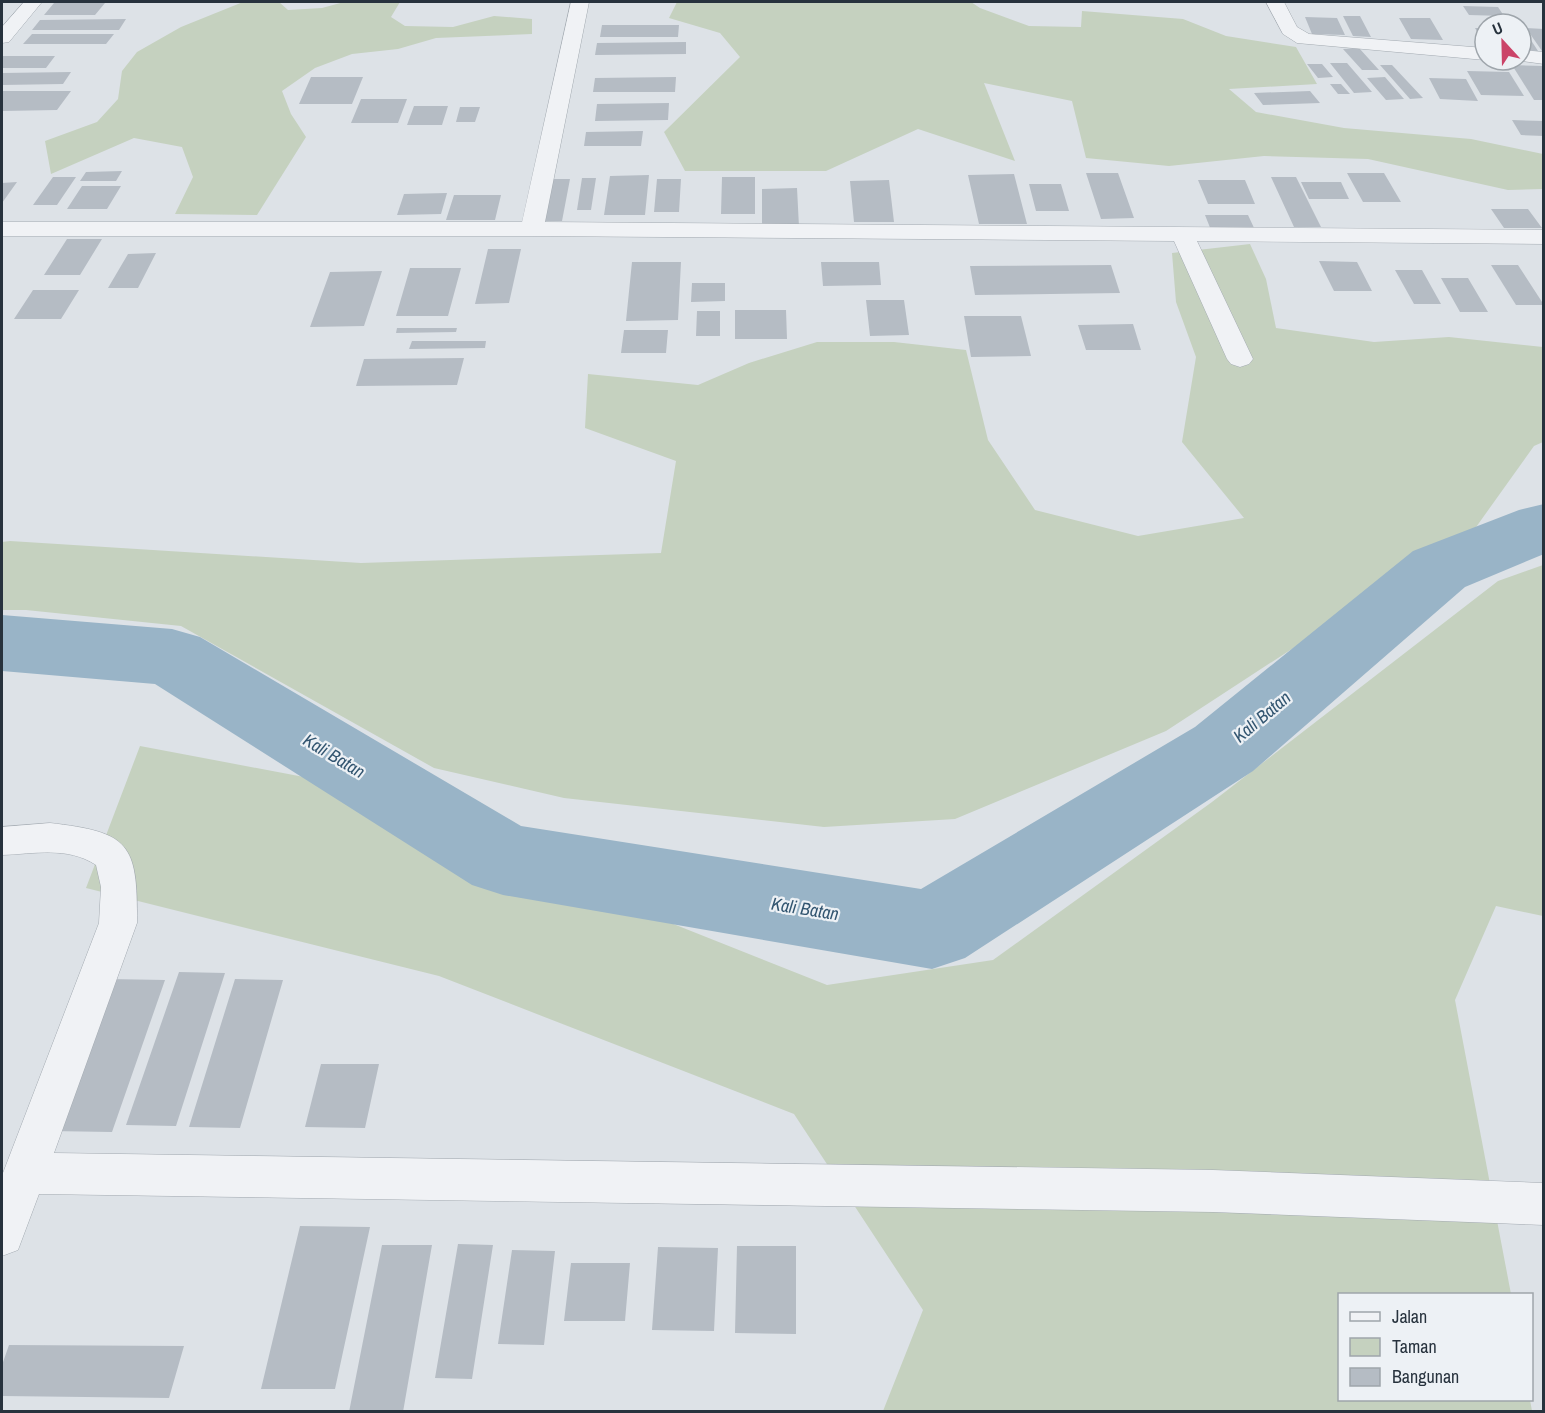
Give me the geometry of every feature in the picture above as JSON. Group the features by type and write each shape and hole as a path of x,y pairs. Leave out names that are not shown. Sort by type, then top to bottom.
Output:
{"street":[{"path":"2,38 33,2"},
{"path":"532,229 580,2"},
{"path":"1275,2 1290,30 1304,39 1473,53"},
{"path":"2,229 532,229 1544,237"},
{"path":"1182,234 1240,359"},
{"path":"2,841 50,837 90,842 112,857 119,887 118,923 2,1234"},
{"path":"24,1173 1214,1191 1544,1204"}],"green space":[{"path":"243,2 279,2 288,10 322,8 344,2 400,2 391,17 405,26 453,27 494,16 532,19 532,34 436,38 398,49 352,54 315,68 282,91 291,114 306,137 257,215 175,214 193,177 182,147 134,138 51,174 45,141 97,122 118,99 122,71 137,52 181,27"},
{"path":"677,2 971,2 980,8 1029,26 1081,27 1082,11 1183,19 1226,36 1296,47 1317,84 1229,89 1256,112 1344,128 1471,139 1543,154 1543,189 1508,190 1368,159 1264,156 1169,166 1086,158 1072,101 984,83 1015,161 918,129 826,171 685,171 664,132 740,57 720,33 669,18"},
{"path":"1250,244 1266,279 1276,328 1374,342 1449,337 1543,347 1543,442 1534,446 1474,530 1166,731 955,819 824,827 564,798 434,768 181,626 26,610 2,610 2,542 10,541 361,563 661,553 676,461 585,428 588,374 698,385 749,363 817,342 894,342 966,350 988,440 1035,510 1138,536 1244,518 1182,442 1196,357 1176,302 1172,253"},
{"path":"1543,565 1543,916 1496,906 1455,1000 1511,1293 1338,1293 1338,1401 1530,1401 1532,1411 883,1411 923,1310 794,1114 439,976 86,888 140,746 304,777 827,985 993,960 1212,802 1498,581"}],"building":[{"path":"54,3 105,3 95,15 44,15"},
{"path":"1463,6 1498,7 1501,12 1473,12 1473,15 1469,15"},
{"path":"1343,16 1360,16 1371,37 1353,36"},
{"path":"1305,17 1337,18 1345,35 1312,34"},
{"path":"1399,18 1430,18 1443,40 1411,39"},
{"path":"126,19 119,30 32,30 40,20"},
{"path":"602,25 679,25 678,37 600,37"},
{"path":"1533,28 1544,29 1544,51 1533,38"},
{"path":"32,34 114,34 106,44 23,44"},
{"path":"686,42 686,54 595,55 597,43"},
{"path":"1359,48 1379,70 1362,70 1343,49"},
{"path":"2,56 55,56 46,68 2,68"},
{"path":"1330,63 1347,63 1372,92 1354,93"},
{"path":"1307,64 1322,64 1333,77 1318,78"},
{"path":"1380,65 1392,65 1423,98 1410,99"},
{"path":"1533,66 1544,66 1544,100 1534,100 1516,72 1533,72"},
{"path":"1467,71 1509,72 1524,96 1481,95"},
{"path":"71,72 63,84 2,85 2,73"},
{"path":"311,77 363,77 352,104 299,104"},
{"path":"676,77 675,92 593,92 595,78"},
{"path":"1385,77 1404,99 1386,100 1367,78"},
{"path":"1429,78 1466,79 1478,101 1440,99"},
{"path":"1330,84 1341,84 1350,94 1338,94"},
{"path":"2,91 71,91 57,110 2,111"},
{"path":"1310,91 1320,103 1263,105 1254,93"},
{"path":"361,99 407,99 398,123 351,123"},
{"path":"669,103 668,120 595,121 597,104"},
{"path":"414,106 448,106 442,125 407,125"},
{"path":"460,107 480,107 475,122 456,122"},
{"path":"1512,120 1544,121 1544,136 1521,135"},
{"path":"643,131 641,146 584,146 586,132"},
{"path":"122,171 116,181 80,181 86,172"},
{"path":"1086,173 1118,173 1134,218 1101,219"},
{"path":"1347,173 1384,173 1401,202 1363,202"},
{"path":"1014,174 1027,224 979,224 968,175"},
{"path":"649,175 645,215 604,215 610,176"},
{"path":"53,177 76,177 57,205 33,205"},
{"path":"722,177 755,177 755,214 721,214"},
{"path":"1271,177 1296,177 1321,227 1294,227"},
{"path":"582,178 596,178 591,210 577,210"},
{"path":"552,179 570,179 562,221 544,221"},
{"path":"657,179 681,179 679,212 654,212"},
{"path":"889,180 894,222 854,222 850,181"},
{"path":"1198,180 1245,180 1255,204 1208,204"},
{"path":"17,182 2,203 2,183"},
{"path":"1301,182 1341,182 1349,199 1309,199"},
{"path":"1029,184 1061,184 1069,211 1036,211"},
{"path":"82,186 121,186 107,209 67,209"},
{"path":"797,188 799,227 762,227 762,189"},
{"path":"447,193 441,214 397,215 404,194"},
{"path":"454,195 501,195 495,220 446,220"},
{"path":"1491,209 1528,209 1542,228 1504,228"},
{"path":"1205,215 1248,215 1255,230 1211,230"},
{"path":"67,239 102,239 80,275 44,275"},
{"path":"488,249 521,249 509,303 475,304"},
{"path":"156,253 138,288 108,288 128,254"},
{"path":"1319,261 1357,262 1372,291 1334,291"},
{"path":"632,262 681,262 678,320 626,321"},
{"path":"821,262 879,262 881,285 823,286"},
{"path":"1111,265 1120,293 975,295 970,266"},
{"path":"1491,265 1518,265 1544,305 1516,305"},
{"path":"410,268 461,268 448,316 396,316"},
{"path":"1395,270 1422,270 1441,304 1414,304"},
{"path":"382,271 364,326 310,327 330,272"},
{"path":"1441,278 1468,278 1488,312 1460,312"},
{"path":"692,283 725,283 725,301 691,302"},
{"path":"33,290 79,290 61,319 14,319"},
{"path":"866,300 904,300 909,335 870,336"},
{"path":"735,310 786,310 787,339 735,339"},
{"path":"697,311 720,311 720,336 696,336"},
{"path":"964,316 1021,316 1031,356 971,357"},
{"path":"1133,324 1141,350 1086,350 1078,325"},
{"path":"397,328 457,328 456,332 396,333"},
{"path":"624,330 668,330 666,353 621,353"},
{"path":"412,341 486,341 485,348 409,349"},
{"path":"464,358 457,385 356,386 364,359"},
{"path":"179,972 225,973 176,1126 126,1125"},
{"path":"108,979 165,980 112,1132 50,1131"},
{"path":"235,979 283,980 240,1128 189,1127"},
{"path":"321,1064 379,1064 365,1128 305,1127"},
{"path":"300,1226 370,1227 335,1389 261,1389"},
{"path":"458,1244 493,1245 472,1379 435,1378"},
{"path":"382,1245 432,1245 403,1412 349,1412"},
{"path":"737,1246 796,1246 796,1334 735,1333"},
{"path":"658,1247 718,1248 714,1331 652,1330"},
{"path":"512,1250 555,1251 544,1345 498,1344"},
{"path":"571,1263 630,1263 625,1321 564,1321"},
{"path":"9,1345 184,1346 169,1398 2,1396 2,1365"}],"waterway":[{"name":"Kali Batan","path":"2,643 172,657 503,859 932,930 1224,749 1439,569 1544,527"}]}
